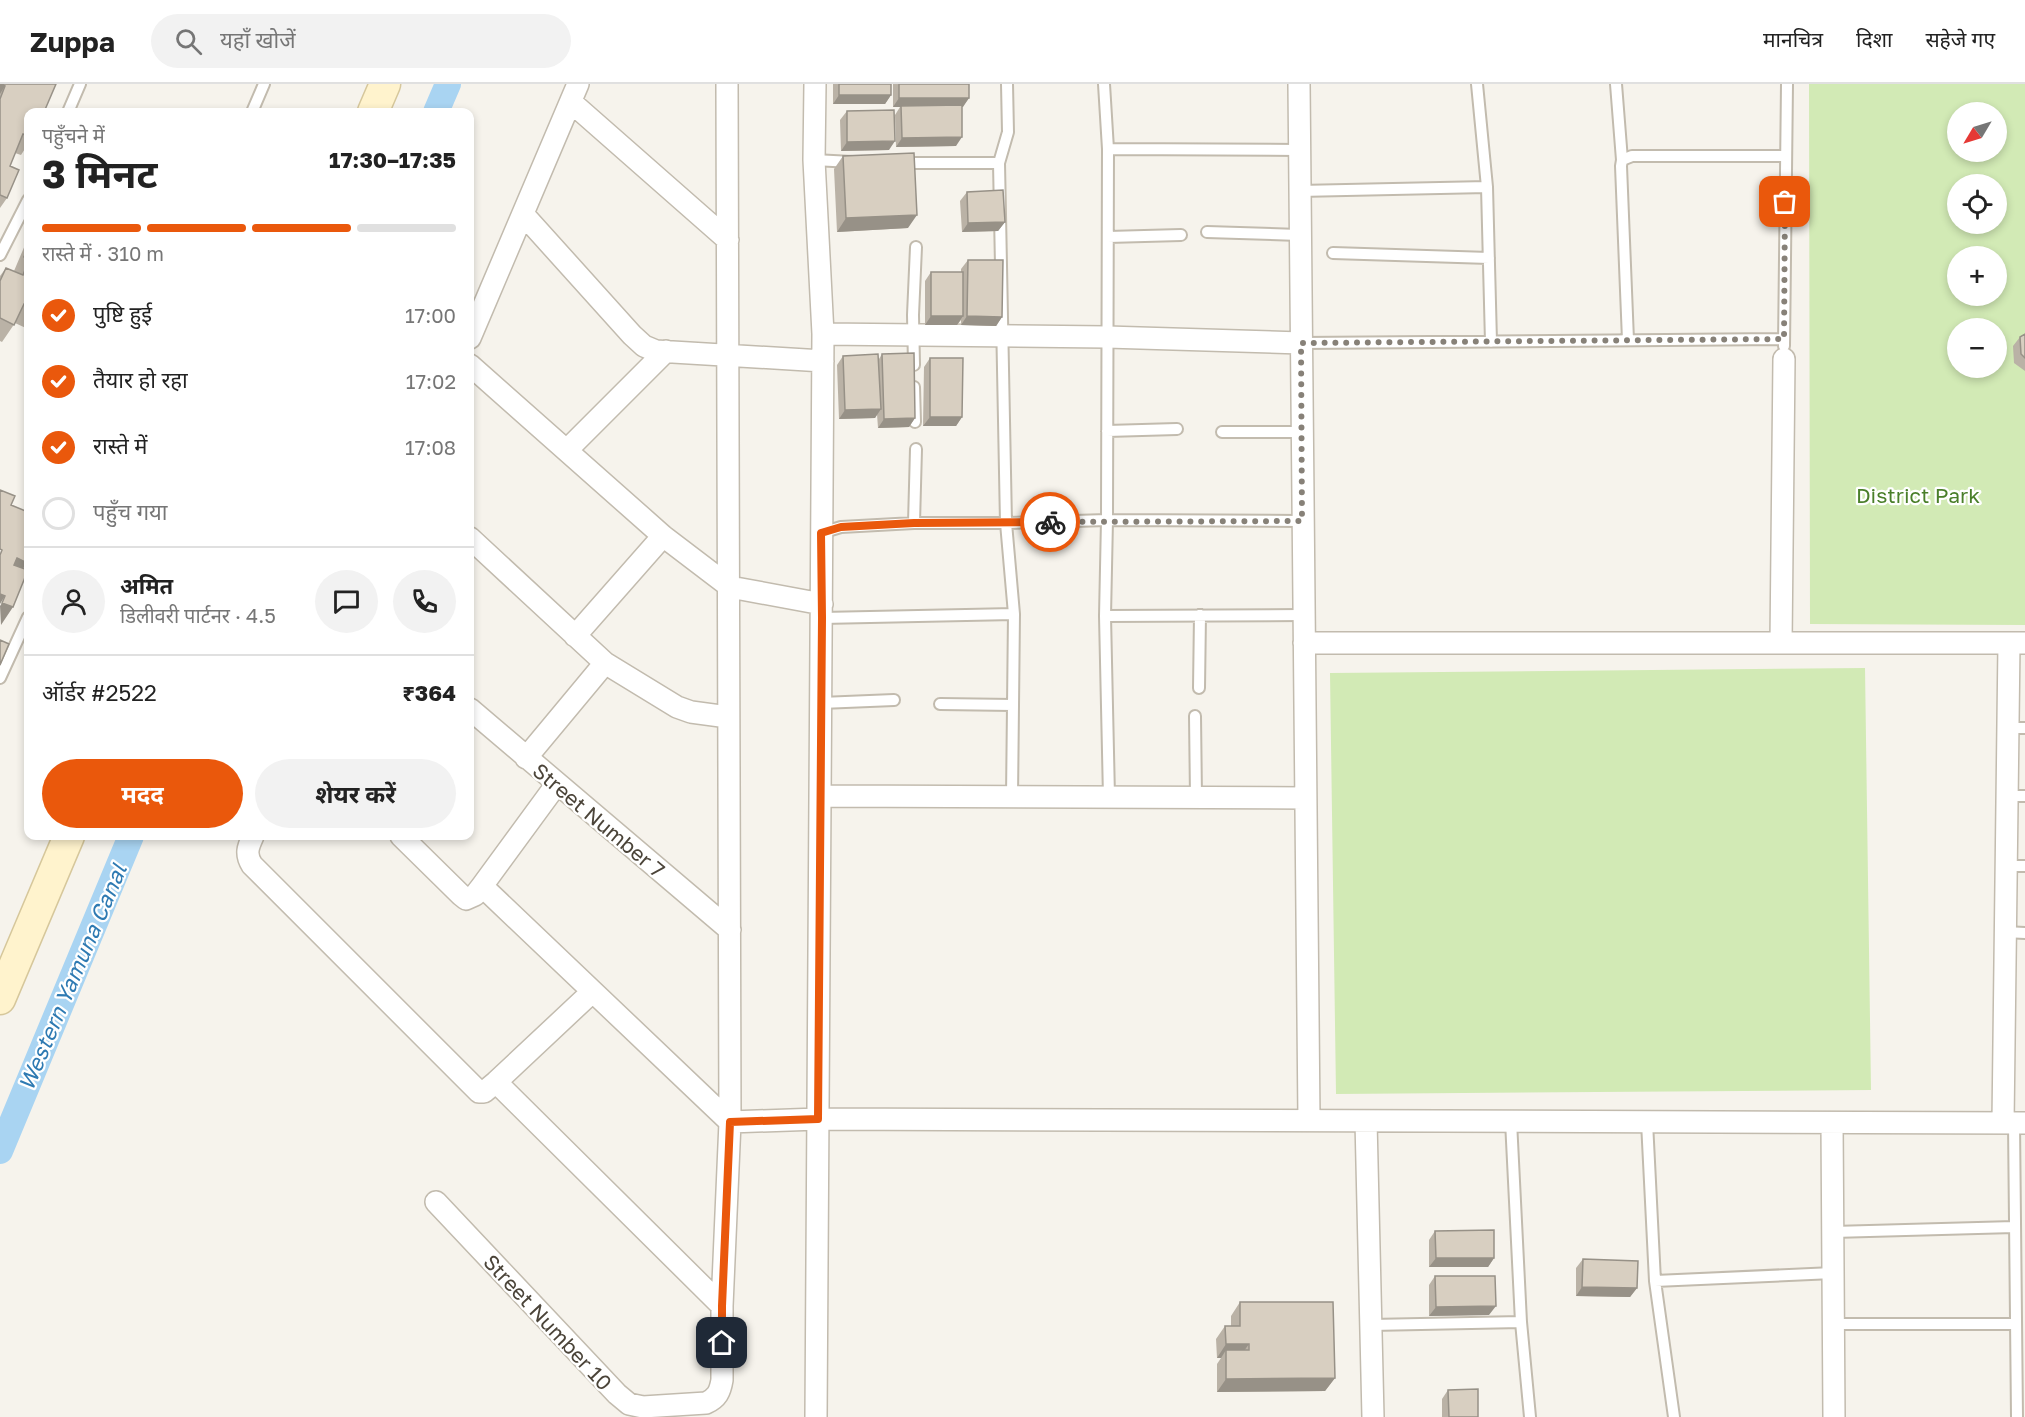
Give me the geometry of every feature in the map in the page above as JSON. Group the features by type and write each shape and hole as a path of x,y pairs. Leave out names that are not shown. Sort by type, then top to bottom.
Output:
{"street":[{"path":"375,108 385,84"},
{"path":"722,1306 730,1122 727,84"},
{"path":"815,84 814,160 823,334 816,1417"},
{"path":"1299,84 1309,1120"},
{"path":"474,329 575,93 728,240"},
{"path":"523,214 644,346 656,351 823,361"},
{"path":"823,334 1301,343"},
{"path":"1781,643 1784,349"},
{"path":"567,450 666,351"},
{"path":"474,369 663,536 730,587 822,611"},
{"path":"575,636 663,536"},
{"path":"474,542 605,663 677,707 690,712 728,717"},
{"path":"482,886 730,1122 818,1119 2014,1123 2017,643 1304,643"},
{"path":"526,759 605,663"},
{"name":"Street Number 7","path":"474,713 556,785 730,930"},
{"path":"405,840 466,899 475,895 556,785"},
{"path":"821,796 1305,798"},
{"path":"0,999 67,840"},
{"path":"251,840 247,858 482,1093 592,992"},
{"path":"496,1082 722,1306"},
{"path":"1366,1121 1373,1417"},
{"path":"1832,1122 1834,1417"},
{"name":"Street Number 10","path":"436,1202 609,1386 629,1404 643,1407 706,1403 713,1400 720,1392 722,1380 722,1306"}],"lane":[{"path":"70,108 80,84"},
{"path":"254,108 264,84"},
{"path":"1007,84 1008,132 999,163 1006,523 1014,614 1012,797"},
{"path":"1104,84 1108,149 1106,616 1109,797"},
{"path":"1477,84 1487,187 1491,342"},
{"path":"1616,84 1622,160 1620,166 1628,340"},
{"path":"1301,343 1628,340 1784,349 1787,84"},
{"path":"1108,149 1299,150"},
{"path":"1622,160 1632,156 1786,156"},
{"path":"814,160 858,162"},
{"path":"892,163 914,169 999,163"},
{"path":"1299,191 1487,187"},
{"path":"0,255 24,210"},
{"path":"1207,232 1299,235"},
{"path":"1108,237 1181,235"},
{"path":"915,422 913,335 916,247"},
{"path":"1333,253 1489,258"},
{"path":"1107,431 1177,429"},
{"path":"1222,432 1302,432"},
{"path":"914,523 916,449"},
{"path":"821,533 841,527 914,523 1107,520 1302,521"},
{"path":"822,611 1014,614"},
{"path":"1200,615 1200,688"},
{"path":"1106,616 1304,615"},
{"path":"0,678 24,625"},
{"path":"0,645 13,651"},
{"path":"821,703 894,700"},
{"path":"940,704 1013,705"},
{"path":"1195,716 1196,797"},
{"path":"1511,1121 1521,1322 1530,1417"},
{"path":"1647,1122 1655,1281 1674,1417"},
{"path":"2014,1123 2015,1324 2020,1410"},
{"path":"1833,1232 2014,1227"},
{"path":"1655,1281 1833,1273"},
{"path":"1371,1325 1521,1322"},
{"path":"1833,1324 2015,1324"}],"green space":[{"name":"District Park","path":"1809,84 2025,84 2025,625 1810,624"},
{"path":"1865,668 1871,1090 1336,1094 1330,673"}],"building":[{"path":"0,84 56,84 46,108 24,108 24,134 10,166 19,170 7,198 0,195 0,99 5,86"},
{"path":"839,84 891,84 891,95 839,95"},
{"path":"899,84 969,84 969,98 899,98"},
{"path":"962,105 962,137 902,138 901,106"},
{"path":"894,110 895,141 847,142 847,111"},
{"path":"914,153 917,215 846,218 843,156"},
{"path":"1003,190 1005,222 968,223 967,192"},
{"path":"968,260 1003,260 1002,317 967,316"},
{"path":"6,268 23,275 24,272 24,304 14,325 0,318 0,281"},
{"path":"931,272 963,272 963,316 931,316"},
{"path":"2025,334 2025,358 2021,354 2020,337"},
{"path":"914,353 915,418 884,419 882,354"},
{"path":"878,354 881,409 845,410 843,356"},
{"path":"930,358 963,358 962,417 930,417"},
{"path":"0,490 15,496 11,505 24,510 24,562 17,558 14,565 24,569 24,580 13,607 2,603 5,596 0,594 2,550 0,549"},
{"path":"0,640 9,644 0,665"},
{"path":"1494,1230 1494,1258 1436,1258 1435,1231"},
{"path":"1583,1259 1638,1261 1637,1288 1582,1287"},
{"path":"1435,1276 1495,1276 1496,1306 1436,1307"},
{"path":"1240,1302 1333,1302 1335,1378 1226,1379 1226,1350 1249,1350 1249,1344 1226,1344 1225,1326 1240,1326"},
{"path":"1478,1389 1478,1417 1449,1417 1448,1390"}],"waterway":[{"name":"Western Yamuna Canal","path":"438,108 448,84"},
{"name":"Western Yamuna Canal","path":"0,1151 129,840"}],"way so far":[{"path":"1050,522 1302,521 1301,343 1784,339 1785,202"}],"route":[{"path":"722,1343 730,1122 818,1119 821,533 841,527 914,523 1050,522"}]}
